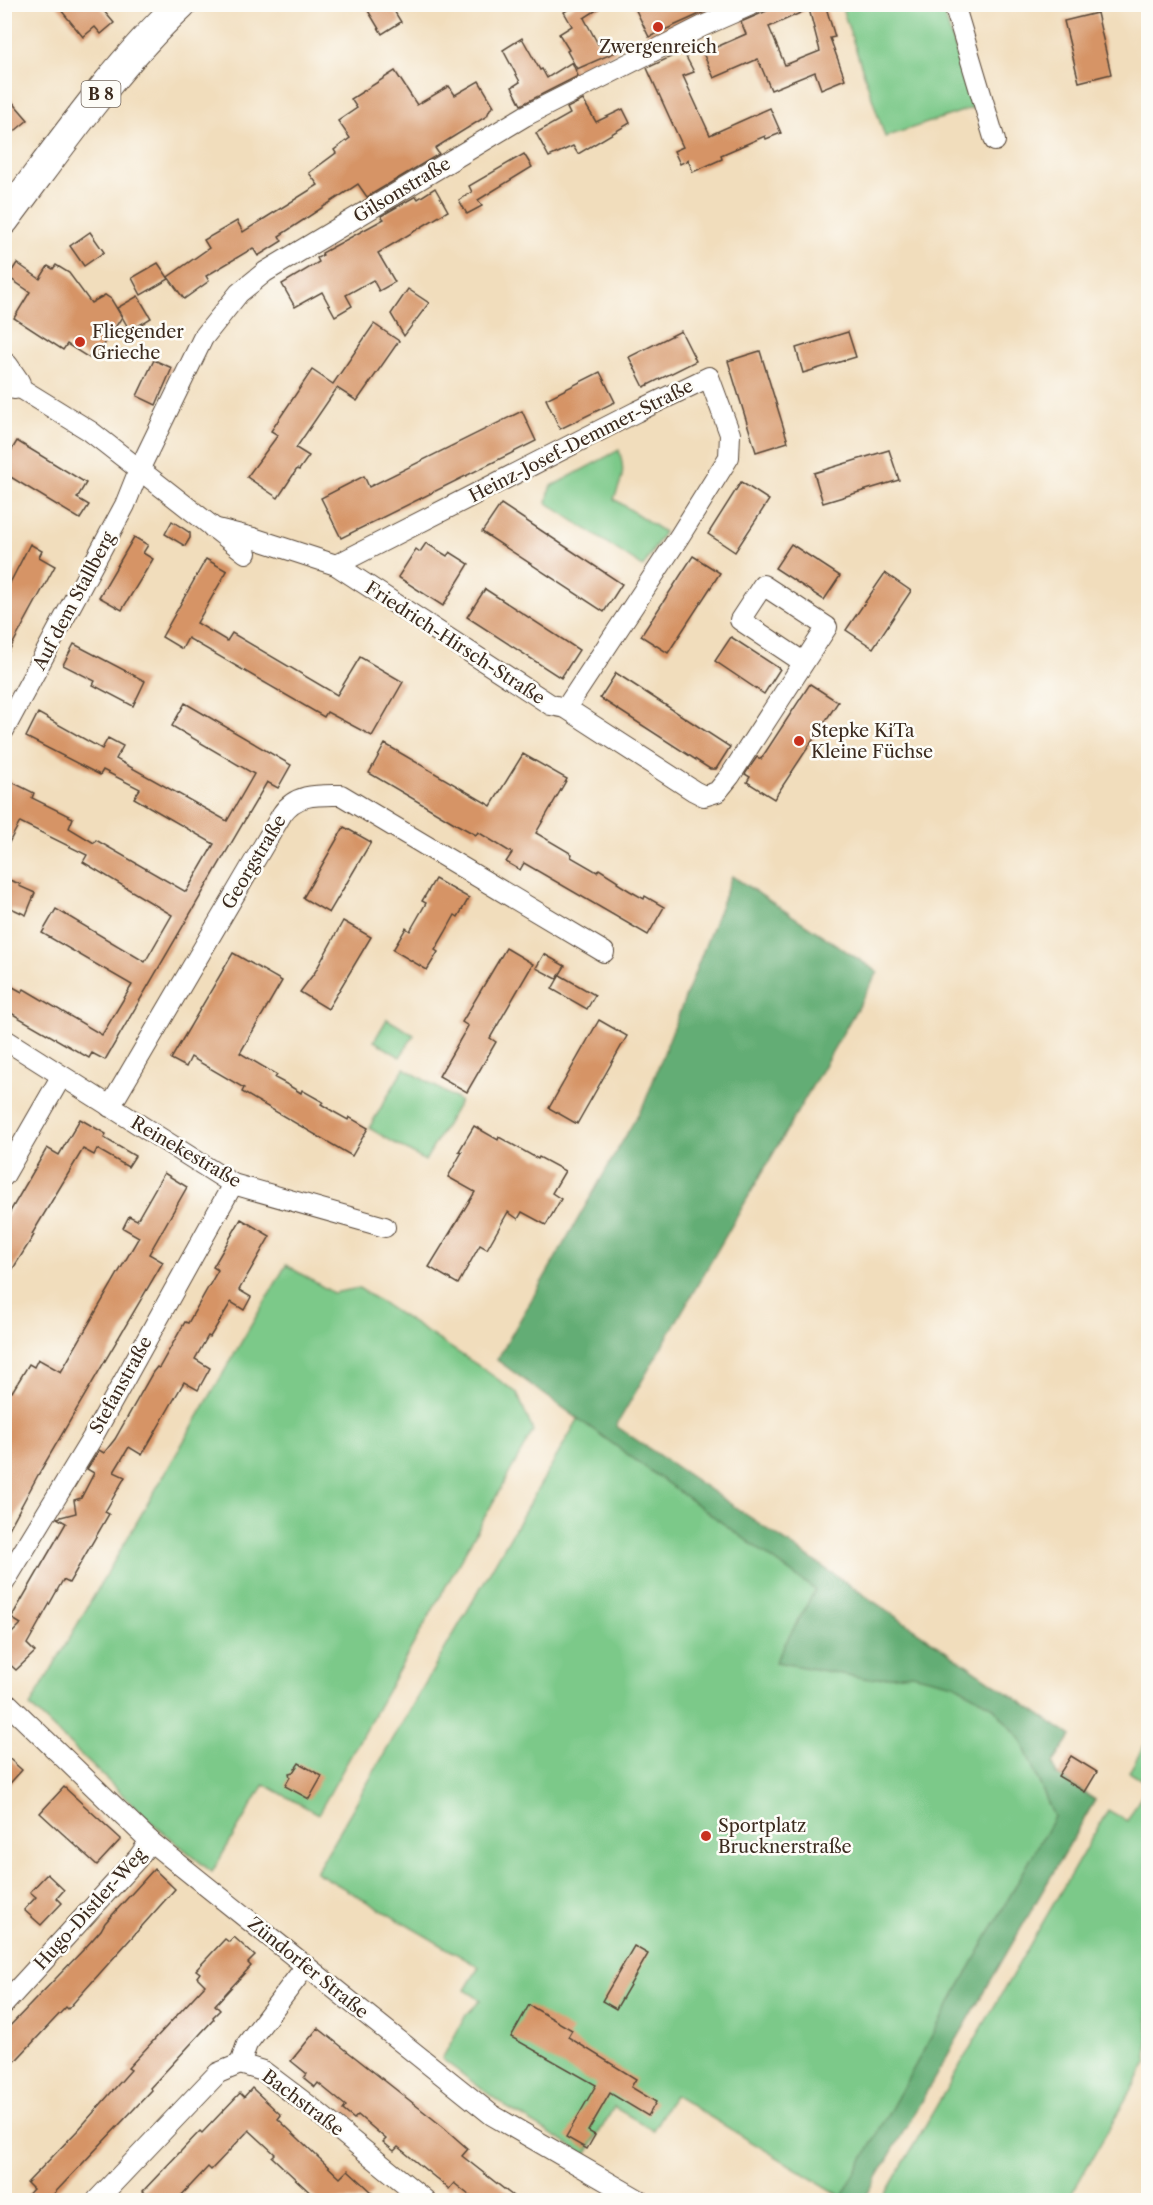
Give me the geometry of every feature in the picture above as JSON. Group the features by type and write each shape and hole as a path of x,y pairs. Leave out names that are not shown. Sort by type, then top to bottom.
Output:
{"main road":[{"name":"B 8","path":"4,220 77,123 126,63 181,4"}],"street":[{"name":"Gilsonstraße","path":"139,470 203,338 239,292 266,272 525,116 703,26 753,4"},
{"path":"954,4 994,141"},
{"name":"Friedrich-Hirsch-Straße","path":"8,377 90,431 246,553"},
{"name":"Heinz-Josef-Demmer-Straße","path":"336,565 709,377 730,434 729,457 566,708"},
{"name":"Auf dem Stallberg","path":"4,730 125,505 139,470"},
{"name":"Friedrich-Hirsch-Straße","path":"213,528 254,538 336,565 551,705 566,708 704,796 717,792 730,776 803,663"},
{"name":"Georgstraße","path":"110,1107 287,806 308,795 341,795 604,952"},
{"name":"Reinekestraße","path":"4,1039 233,1184 385,1227"},
{"path":"4,1176 61,1077"},
{"name":"Stefanstraße","path":"4,1583 91,1440 233,1184"},
{"name":"Zündorfer Straße","path":"4,1700 150,1841 492,2115 639,2200"},
{"name":"Hugo-Distler-Weg","path":"4,2004 138,1858 150,1841"},
{"name":"Bachstraße","path":"306,1966 248,2044 240,2064 263,2071 425,2200"},
{"path":"97,2200 218,2073 240,2064"}],"green space":[{"path":"841,5 941,5 975,107 885,137"},
{"path":"619,450 622,475 614,499 664,532 643,567 547,503 550,487"},
{"path":"732,876 878,972 616,1426 1071,1736 1053,1763 1056,1775 1095,1800 864,2200 840,2200 1054,1817 1020,1738 992,1706 954,1684 912,1674 869,1679 775,1662 815,1590 497,1360 645,1102"},
{"path":"387,1019 414,1035 400,1057 374,1041"},
{"path":"404,1068 460,1101 425,1161 369,1128"},
{"path":"286,1265 333,1293 359,1288 479,1366 517,1393 533,1431 318,1814 264,1784 212,1872 151,1822 30,1706"},
{"name":"Sportplatz Brucknerstraße","path":"580,1416 1071,1736 1053,1763 1056,1774 1095,1800 863,2200 848,2200 674,2095 653,2130 614,2107 586,2155 506,2107 442,2059 466,2015 481,2000 465,1990 479,1967 316,1872"},
{"path":"1148,1739 1148,1784 1129,1772"},
{"path":"1148,1784 1148,2061 1068,2200 882,2200 1108,1810 1127,1821"}],"building":[{"path":"56,4 98,4 114,23 101,34 95,27 83,37"},
{"path":"364,4 390,4 401,22 382,34"},
{"path":"577,4 606,4 584,18 598,44 608,38 616,52 577,69 559,34 572,26 564,12"},
{"name":"Zwergenreich","path":"633,4 722,4 649,37"},
{"path":"783,4 825,4 835,37 830,38 845,79 821,89 815,72 771,90 758,59 714,78 703,53 746,34 741,22","holes":["809,9 820,51 785,65 769,27"]},
{"path":"1097,13 1111,74 1079,82 1064,21"},
{"path":"522,38 547,78 572,62 578,76 521,105 512,87 520,82 503,50"},
{"path":"681,52 694,72 683,76 710,135 770,108 781,133 766,139 765,136 721,155 722,159 693,172 688,160 680,164 674,151 683,147 647,68"},
{"path":"395,71 417,105 449,86 455,95 479,81 494,106 487,116 435,148 439,154 367,197 358,184 279,236 282,241 258,256 253,248 206,276 209,281 184,299 168,277 209,248 204,240 237,221 243,232 318,185 309,173 336,153 334,150 350,138 338,121 357,108 351,99"},
{"path":"4,92 28,120 4,140"},
{"path":"583,100 596,122 623,109 630,123 578,154 573,146 549,157 536,133 570,114 567,108"},
{"path":"524,154 532,167 478,200 482,206 467,214 459,200 472,192 469,186"},
{"path":"435,188 448,211 378,253 395,282 379,291 373,280 346,295 352,306 335,316 322,292 295,307 282,284 319,262 317,258 323,255 322,253 384,219 381,216 416,196 418,199"},
{"path":"90,232 104,252 84,266 70,246"},
{"path":"17,263 40,279 48,266 53,269 56,265 69,273 91,303 105,295 111,299 122,317 96,357 91,354 89,358 67,344 63,350 14,318 30,292 8,277"},
{"path":"158,263 169,279 141,295 132,278"},
{"path":"408,289 429,303 404,336 391,314"},
{"path":"138,296 151,318 130,331 117,308"},
{"path":"374,324 399,341 357,401 337,388 296,448 309,456 299,470 297,469 278,498 247,477 278,435 271,431 312,370 333,384"},
{"path":"681,331 696,361 644,387 629,357"},
{"path":"848,332 856,357 803,373 796,348"},
{"path":"760,351 788,442 756,452 728,361"},
{"path":"154,360 172,368 156,405 137,396"},
{"path":"600,372 615,402 560,429 546,399"},
{"path":"522,411 536,441 341,538 321,498 364,476 369,487"},
{"path":"17,441 86,483 77,498 89,505 80,519 4,473 4,463"},
{"path":"889,450 899,480 823,503 814,473"},
{"path":"741,482 769,500 735,552 708,534"},
{"path":"501,504 622,584 604,612 482,532"},
{"path":"172,521 190,533 185,546 165,534"},
{"path":"134,537 148,545 143,553 153,559 122,610 99,597"},
{"path":"426,543 447,556 450,552 469,564 443,606 398,577 416,549 420,552"},
{"path":"30,544 42,551 39,557 55,566 4,660 4,582 9,585"},
{"path":"791,544 840,576 824,600 775,568"},
{"path":"693,556 720,573 668,653 641,636"},
{"path":"206,559 227,571 197,623 227,641 232,633 337,695 360,657 403,682 372,736 327,712 324,717 188,638 182,649 162,637"},
{"path":"885,573 911,591 873,648 846,630"},
{"path":"485,589 579,650 561,678 467,617"},
{"path":"731,637 780,669 764,694 715,661"},
{"path":"74,644 145,681 133,706 93,685 95,681 63,665"},
{"path":"616,673 730,747 716,769 710,769 600,698"},
{"path":"810,684 838,702 774,799 747,782 750,777 745,774 757,757 761,759"},
{"path":"185,703 291,765 278,788 267,782 105,1060 92,1053 89,1058 4,1009 4,982 22,992 24,989 102,1035 132,985 42,933 56,909 145,962 172,915 83,862 87,855 20,822 4,852 4,778 34,793 32,798 73,818 69,828 94,843 96,840 186,892 214,844 134,798 140,789 103,770 100,775 26,737 38,713 102,749 108,738 123,746 116,759 227,821 254,774 172,726"},
{"path":"385,744 491,806 523,754 567,779 536,833 572,854 571,857 597,872 599,869 630,891 644,899 645,896 664,907 648,935 524,863 520,870 506,862 512,853 478,832 476,835 456,824 369,773"},
{"path":"344,827 371,842 329,913 303,898"},
{"path":"4,878 35,893 26,915 11,908 5,921"},
{"path":"435,879 469,898 458,917 455,915 435,950 438,952 427,970 393,950 406,928 410,931 426,903 422,901"},
{"path":"343,921 371,937 328,1009 300,992 315,972"},
{"path":"506,948 533,964 490,1038 496,1042 467,1092 439,1076 468,1026 462,1022"},
{"path":"233,953 282,981 240,1053 277,1075 275,1078 323,1102 321,1104 348,1120 349,1117 368,1128 352,1156 242,1092 244,1088 191,1057 186,1067 171,1059"},
{"path":"544,954 565,966 557,979 536,968"},
{"path":"560,975 595,995 587,1009 552,989"},
{"path":"599,1020 627,1036 577,1124 549,1108"},
{"path":"80,1119 106,1134 104,1138 135,1156 128,1167 97,1149 94,1155 83,1149 4,1283 4,1222 47,1148 59,1155"},
{"path":"474,1126 498,1140 499,1137 565,1171 552,1193 561,1199 546,1225 522,1212 518,1219 508,1212 487,1249 480,1245 458,1284 429,1267 475,1192 448,1177 462,1152 459,1151"},
{"path":"164,1173 187,1187 149,1254 163,1262 38,1475 4,1538 4,1388 12,1392 29,1364 34,1367 38,1359 61,1372 139,1237 123,1228 129,1216 137,1220"},
{"path":"241,1219 270,1236 239,1290 251,1297 244,1310 231,1302 210,1337 208,1336 195,1359 210,1368 198,1390 184,1382 142,1455 129,1447 114,1472 125,1477 105,1512 109,1514 69,1583 63,1580 27,1644 35,1652 16,1670 4,1659 4,1641 21,1624 11,1618 66,1523 57,1518 76,1513 74,1500 81,1498 94,1473 87,1469 99,1450 104,1453 115,1439 153,1372 157,1367 159,1368 185,1322 188,1323 218,1270 213,1267"},
{"path":"4,1754 22,1770 4,1790"},
{"path":"1071,1756 1097,1772 1085,1792 1058,1776"},
{"path":"299,1763 322,1776 309,1799 285,1786 290,1777 289,1773 293,1772"},
{"path":"64,1787 121,1839 97,1865 40,1813"},
{"path":"154,1869 175,1889 68,2009 66,2007 4,2073 4,2032 86,1947"},
{"path":"47,1874 64,1890 57,1898 62,1903 41,1925 24,1910 36,1897 30,1892"},
{"path":"234,1937 255,1956 248,1963 251,1966 215,2005 220,2010 213,2017 214,2019 150,2088 152,2090 48,2200 23,2200 33,2189 27,2183 79,2129 131,2070 128,2068 205,1985 197,1977 200,1973 196,1970 225,1939 229,1942"},
{"path":"634,1946 648,1954 616,2009 602,2001"},
{"path":"529,2005 572,2030 568,2037 636,2079 631,2087 656,2102 648,2116 610,2093 588,2131 595,2135 587,2149 566,2137 596,2085 511,2037"},
{"path":"318,2028 442,2126 468,2149 462,2156 518,2200 475,2200 454,2183 449,2189 398,2147 394,2151 389,2147 383,2142 386,2139 358,2115 354,2119 343,2110 346,2106 318,2083 315,2087 304,2078 307,2074 291,2061"},
{"path":"252,2088 281,2115 278,2119 340,2178 348,2170 373,2193 366,2200 318,2200 272,2157 275,2154 249,2130 211,2170 208,2167 177,2200 140,2200 146,2194 143,2191 200,2131 202,2133 240,2093 244,2097"}],"place":[{"name":"Zwergenreich","path":"658,27"},
{"name":"Fliegender Grieche","path":"80,342"},
{"name":"Stepke KiTa Kleine Füchse","path":"799,741"},
{"name":"Sportplatz Brucknerstraße","path":"706,1836"}]}
